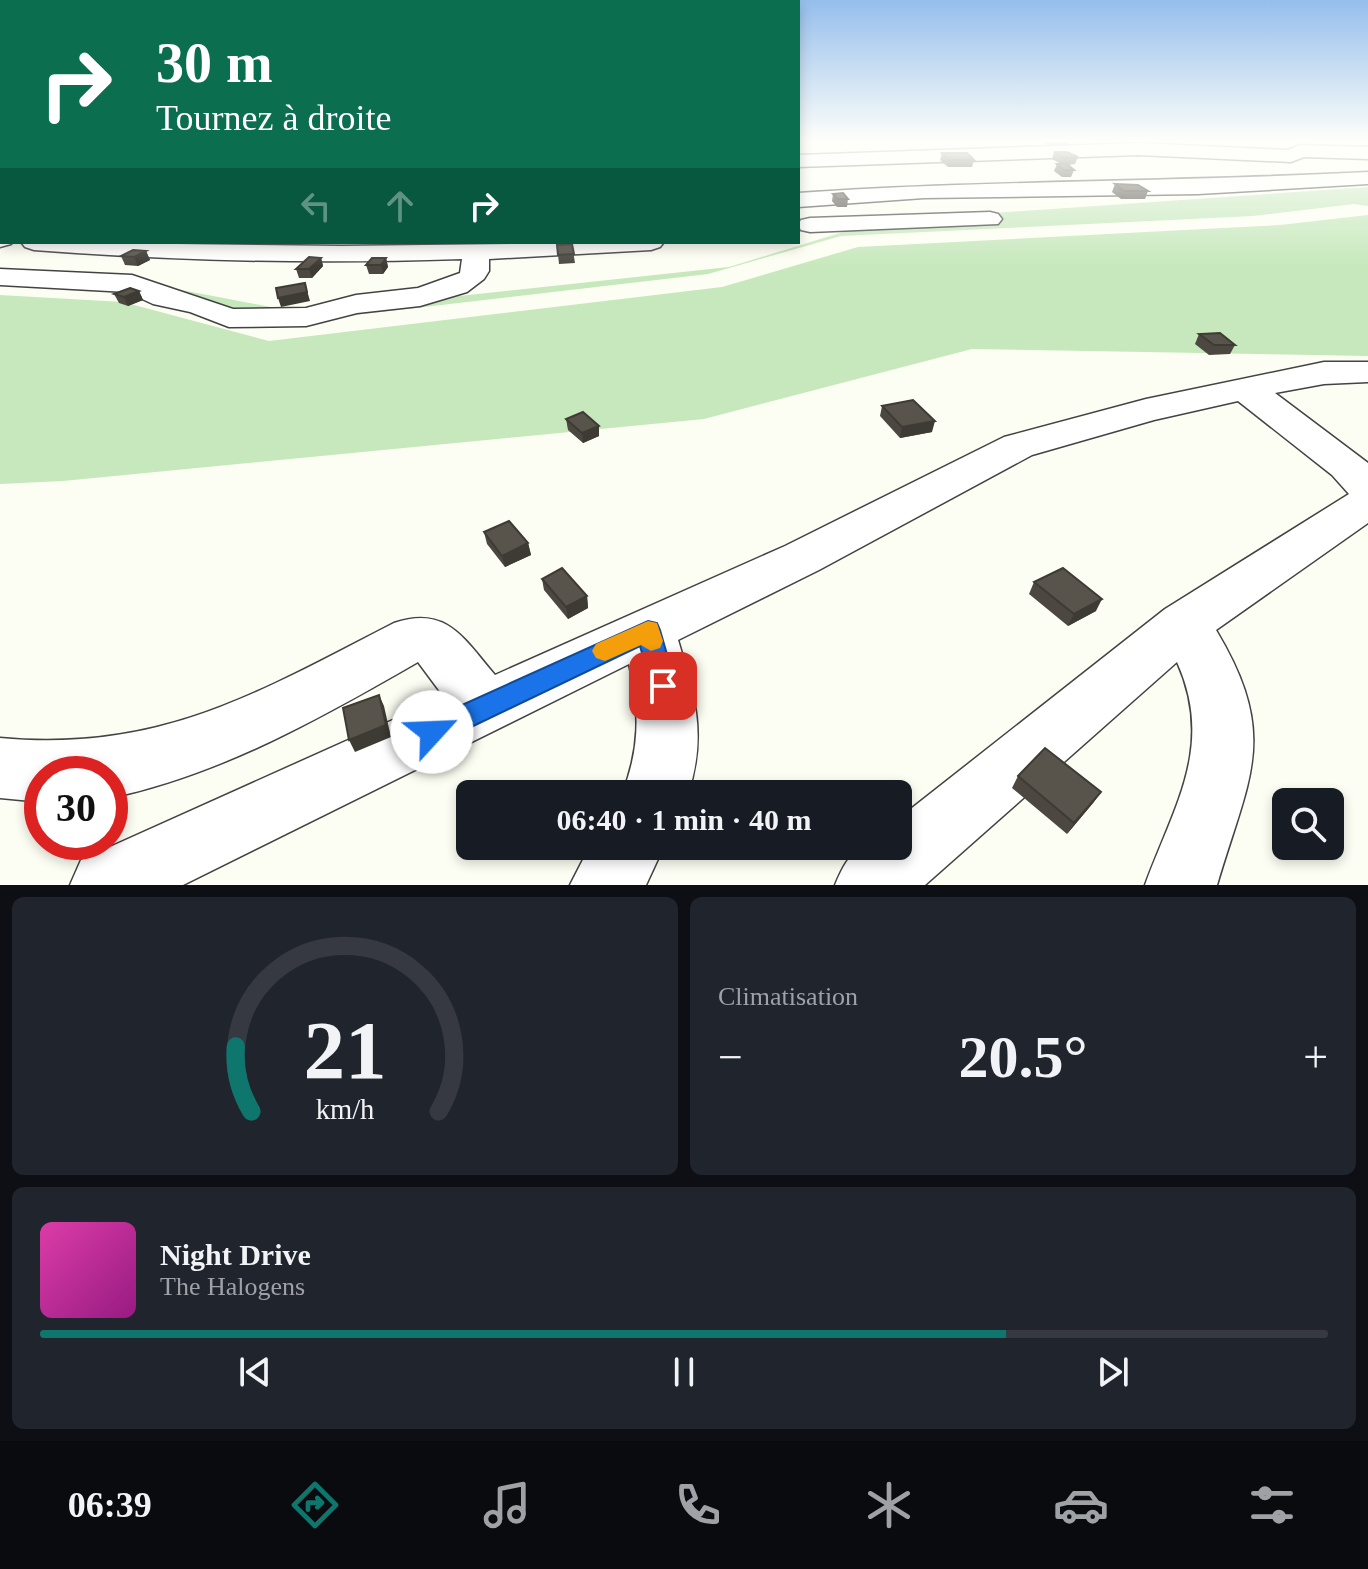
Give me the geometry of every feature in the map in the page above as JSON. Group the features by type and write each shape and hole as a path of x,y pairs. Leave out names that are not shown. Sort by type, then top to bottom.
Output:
{"street":[{"path":"800,200 924,191 1268,183"},
{"path":"800,187 892,186 924,191"},
{"path":"800,226 990,219"},
{"path":"59,244 476,252 616,244"},
{"path":"341,280 359,249"},
{"path":"0,277 132,284 163,298 199,305 229,318 306,317 356,304 420,297 457,286 470,279 475,271 476,252"},
{"path":"106,885 802,558 1018,446 1146,410 1324,373 1368,372"},
{"path":"1247,390 1347,466 1368,488"},
{"path":"871,885 1184,624 1368,502"},
{"path":"1181,885 1222,756 1223,710 1207,663 1184,624"},
{"path":"648,630 670,714 667,766 661,780"},
{"path":"0,768 51,773 109,768 164,757 279,710 413,638 430,639 486,707"},
{"path":"606,885 621,860"}],"green space":[{"path":"1368,187 1368,206 1354,204 1253,216 841,236 708,274 270,325 129,288 0,281 0,268 135,281 302,313 729,267 879,221"},
{"path":"1368,215 1368,356 972,349 704,419 63,481 0,484 0,295 123,302 269,341 722,287 858,247 1280,225"}],"building":[{"path":"1115,184 1138,185 1148,191 1124,191"},
{"path":"843,193 848,199 838,199 833,194"},
{"path":"572,244 574,254 558,255 557,245"},
{"path":"133,250 146,251 134,257 121,256"},
{"path":"309,257 321,258 309,269 296,269"},
{"path":"372,258 386,258 381,265 366,265"},
{"path":"305,283 307,292 278,298 276,288"},
{"path":"130,288 139,291 124,297 114,294"},
{"path":"1220,333 1235,345 1214,345 1199,334"},
{"path":"913,400 935,421 902,427 882,406"},
{"path":"583,412 599,426 582,433 566,419"},
{"path":"509,521 528,543 502,556 484,532"},
{"path":"562,568 587,596 566,607 542,579"},
{"path":"1063,568 1102,599 1074,614 1034,582"},
{"path":"379,695 386,725 349,740 343,708"},
{"path":"1045,748 1101,792 1074,823 1018,776"}],"slow traffic":[{"path":"605,651 648,630 651,641"}],"route":[{"path":"432,732 648,630 663,686"}]}
